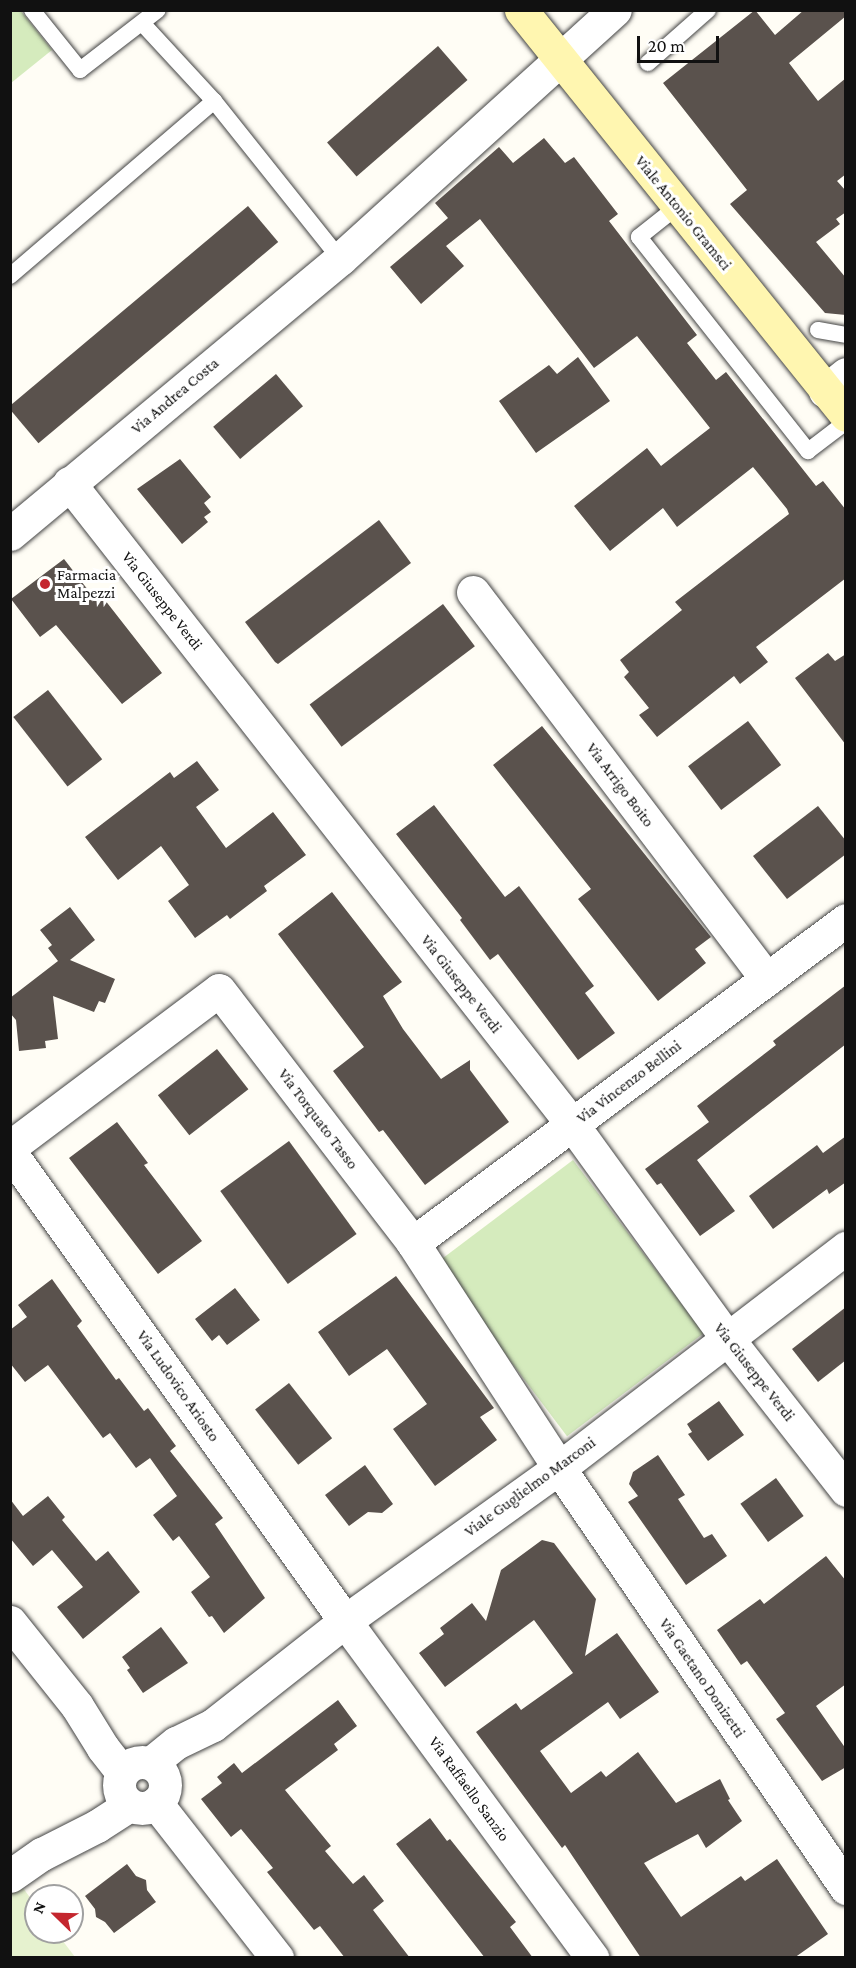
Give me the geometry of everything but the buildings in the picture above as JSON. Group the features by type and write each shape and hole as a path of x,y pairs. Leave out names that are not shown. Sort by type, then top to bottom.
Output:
{"main road":[{"name":"Viale Antonio Gramsci","path":"521,10 678,206 839,393"}],"street":[{"name":"Via Andrea Costa","path":"10,534 340,259 615,10"},
{"name":"Via Giuseppe Verdi","path":"69,483 572,1124 727,1338 846,1490"},
{"name":"Via Arrigo Boito","path":"473,592 767,979"},
{"name":"Via Vincenzo Bellini","path":"413,1243 846,920"},
{"name":"Via Torquato Tasso","path":"10,1150 219,990 413,1243 559,1468"},
{"name":"Via Ludovico Ariosto","path":"10,1150 345,1621"},
{"name":"Viale Guglielmo Marconi","path":"10,1876 42,1854 84,1812 139,1782 176,1743 213,1725 345,1621 559,1468 846,1248"},
{"name":"Via Gaetano Donizetti","path":"559,1468 846,1888"},
{"name":"Via Raffaello Sanzio","path":"345,1621 592,1958"},
{"path":"10,1622 77,1706 103,1748 139,1782 277,1958"}],"lane":[{"path":"32,10 80,70 158,10"},
{"path":"648,63 708,10"},
{"path":"142,23 214,101 340,259"},
{"path":"10,276 214,101"},
{"path":"678,206 639,237 808,451 846,422"},
{"path":"818,330 846,335"}],"green space":[{"path":"11,10 21,11 52,50 11,83"},
{"path":"573,1160 704,1333 567,1436 436,1263"},
{"path":"21,1885 24,1889 24,1944 65,1944 75,1957 11,1958 11,1893"}],"place":[{"name":"Farmacia Malpezzi","path":"45,584"}]}
